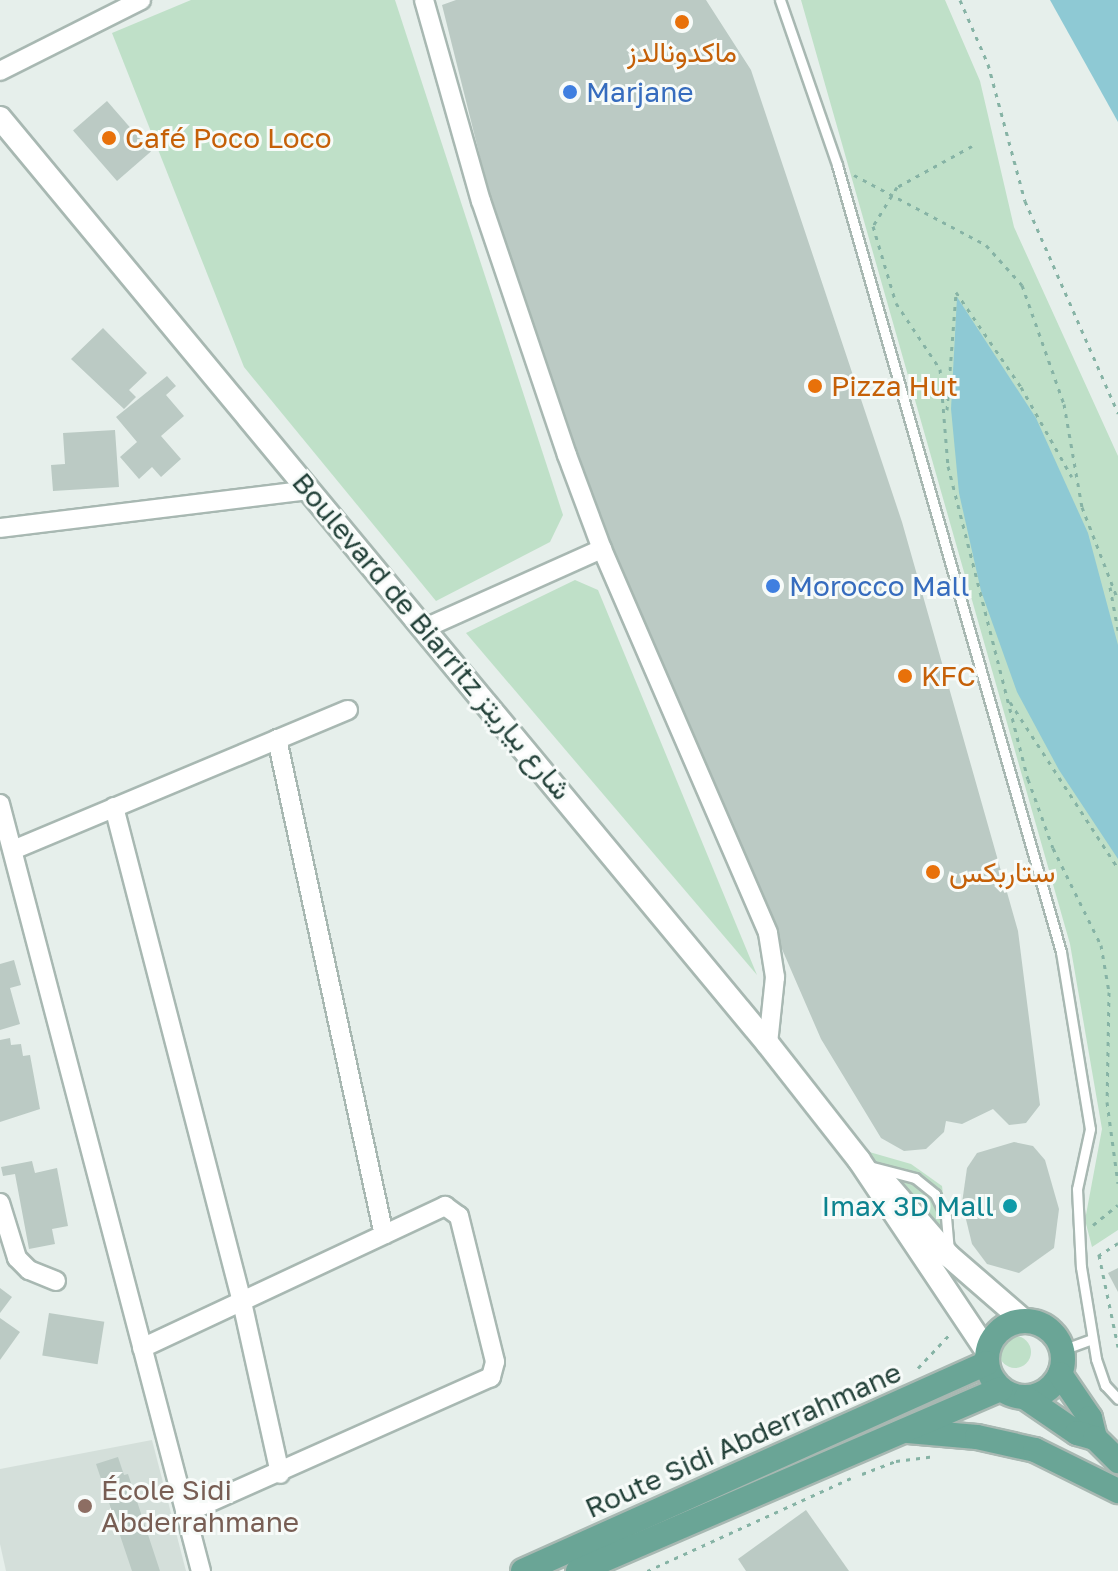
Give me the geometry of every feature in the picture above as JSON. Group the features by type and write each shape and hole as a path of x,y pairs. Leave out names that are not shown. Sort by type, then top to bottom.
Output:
{"main road":[{"path":"1026,1398 1048,1390 1060,1374 1062,1350 1047,1328 1024,1321 1003,1328 987,1357 1000,1389 1026,1398 1077,1433 1095,1438 1118,1461"},
{"name":"Route Sidi Abderrahmane","path":"523,1571 987,1357"},
{"path":"1060,1374 1090,1418 1095,1438"},
{"name":"Route Sidi Abderrahmane","path":"578,1571 1000,1389"},
{"path":"898,1431 977,1437 1035,1450 1118,1491"}],"street":[{"path":"0,71 141,0"},
{"path":"424,0 481,201 602,549 765,924 775,977 768,1044"},
{"name":"Boulevard de Biarritz شارع بياريتز","path":"0,118 425,628 864,1163 949,1256 1024,1321"},
{"path":"0,528 310,490"},
{"path":"425,628 602,549"},
{"path":"13,850 348,710"},
{"path":"277,739 384,1235"},
{"path":"0,804 201,1571"},
{"path":"114,807 242,1302 280,1474"},
{"name":"Boulevard de Biarritz شارع بياريتز","path":"864,1163 987,1357"},
{"path":"0,1203 17,1258 29,1270 56,1281"},
{"path":"142,1348 445,1206 456,1210 494,1371 485,1382 185,1513"}],"lane":[{"path":"780,0 837,165 1061,952 1090,1129 1077,1189 1081,1267 1092,1339 1105,1385 1118,1399"},
{"path":"1062,1350 1092,1339"}],"path":[{"path":"960,0 988,64 1025,201 1118,413"},
{"path":"947,421 940,369 896,303 873,226 890,195 913,175 972,146"},
{"path":"837,165 986,245 1022,285 1064,404 1076,483 1118,600"},
{"path":"1076,483 1021,387 956,292 947,421 948,466 1008,699 1053,848 1101,945 1109,992 1108,1117 1118,1183"},
{"path":"1108,579 1118,630"},
{"path":"1008,699 1118,868"},
{"path":"1091,1227 1118,1205"},
{"path":"1081,1267 1118,1243"},
{"path":"1099,1255 1118,1347"},
{"path":"647,1571 860,1474 896,1461 948,1456"}],"shaded area":[{"name":"École Sidi Abderrahmane","path":"152,1440 186,1571 6,1571 0,1544 0,1469"}],"green space":[{"path":"191,0 395,0 563,515 550,542 436,601 244,367 112,33"},
{"path":"801,0 945,0 980,81 1014,227 1118,456 1118,1230 1092,1247 1085,1220 1102,1129 1070,944"},
{"path":"575,580 598,590 757,975 466,633"},
{"path":"852,1147 911,1164 942,1186 948,1237"},
{"path":"1015,1336 1026,1341 1031,1352 1026,1363 1015,1368 1004,1363 999,1352 1004,1341"}],"water":[{"path":"1050,0 1118,0 1118,122"},
{"path":"957,297 1036,418 1088,533 1118,645 1118,859 1059,770 1017,692 981,591 959,493 951,409"}],"building":[{"name":"Morocco Mall","path":"456,0 706,0 751,70 902,522 1018,931 1040,1105 1026,1123 1009,1125 993,1109 962,1124 946,1121 944,1132 926,1149 904,1151 881,1138 821,1039 640,622 548,392 494,213 442,5"},
{"path":"107,101 151,152 117,181 73,131"},
{"path":"103,328 147,373 129,390 136,397 124,409 71,359"},
{"path":"167,376 176,386 166,395 184,416 161,436 181,459 161,477 152,467 139,479 120,457 137,442 116,417"},
{"path":"115,430 119,487 53,491 51,465 65,464 63,433"},
{"path":"14,960 21,985 10,988 20,1024 0,1030 0,964"},
{"path":"10,1038 11,1045 21,1044 23,1056 30,1055 40,1109 0,1122 0,1040"},
{"name":"Imax 3D Mall","path":"1014,1142 1033,1146 1045,1160 1059,1209 1054,1248 1019,1273 987,1264 972,1244 962,1203 967,1168 977,1153"},
{"path":"32,1161 35,1173 57,1168 68,1226 52,1229 55,1244 29,1249 15,1174 3,1176 1,1167"},
{"path":"1118,1268 1118,1292 1108,1273"},
{"path":"0,1288 12,1297 0,1313"},
{"path":"49,1313 104,1322 98,1364 42,1355"},
{"path":"0,1318 20,1332 0,1360"},
{"path":"118,1457 124,1475 128,1474 160,1571 132,1571 96,1464"},
{"path":"806,1510 849,1571 746,1571 738,1559"}],"place":[{"name":"ماكدونالدز","path":"682,22"},
{"name":"Marjane","path":"570,92"},
{"name":"Café Poco Loco","path":"109,138"},
{"name":"Pizza Hut","path":"815,386"},
{"name":"Morocco Mall","path":"773,586"},
{"name":"KFC","path":"905,676"},
{"name":"ستاربكس","path":"933,872"},
{"name":"Imax 3D Mall","path":"1010,1206"},
{"name":"École Sidi Abderrahmane","path":"85,1506"}]}
